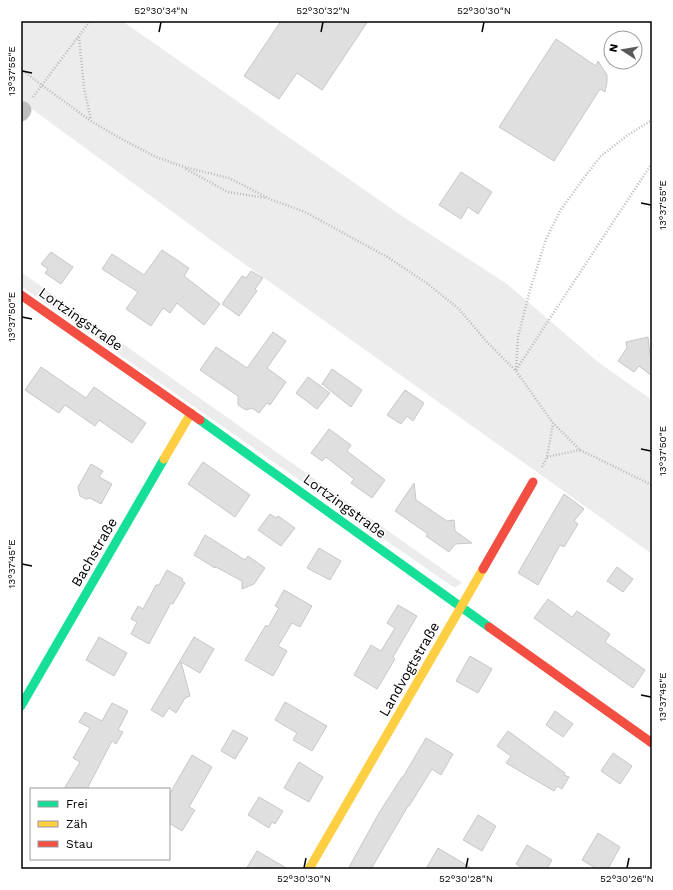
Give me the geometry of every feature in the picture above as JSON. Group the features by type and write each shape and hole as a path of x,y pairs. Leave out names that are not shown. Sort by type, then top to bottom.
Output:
{"street":[{"name":"Lortzingstraße","path":"21,295 192,413 652,743"},
{"name":"Bachstraße","path":"21,706 192,413"},
{"name":"Landvogtstraße","path":"309,869 533,482"}],"path":[{"path":"22,111 43,86 90,21"},
{"path":"79,37 84,88 92,121"},
{"path":"21,69 92,121 156,157 184,167 229,178 270,199 305,212 389,258 459,309 486,341 516,371 553,423 580,450 652,485"},
{"path":"516,371 518,337 530,290 546,239 560,211 582,179 601,156 628,135 652,120"},
{"path":"516,371 652,163"},
{"path":"184,167 228,192 270,199"},
{"path":"533,482 547,457 553,423"},
{"path":"547,457 580,450"}],"shaded area":[{"path":"21,21 122,21 402,216 507,284 598,362 652,400 652,554 215,243 21,101"},
{"path":"21,272 462,583 455,587 450,585 21,286"}],"building":[{"path":"281,21 368,21 322,90 297,73 279,99 244,76"},
{"path":"556,39 596,66 598,61 607,75 605,92 600,89 554,161 499,127"},
{"path":"461,172 492,192 478,214 468,207 461,219 439,205"},
{"path":"162,250 189,268 184,276 220,304 204,325 177,303 170,313 163,308 151,326 126,309 138,292 102,269 112,254 144,275"},
{"path":"51,252 73,267 61,284 45,273 48,269 41,264"},
{"path":"251,271 263,278 255,289 257,291 239,316 222,304 242,276 246,278"},
{"path":"273,332 286,341 267,368 286,382 270,405 267,403 259,413 252,408 246,410 238,405 238,396 200,370 216,347 247,368"},
{"path":"648,337 650,355 652,356 652,376 639,366 634,372 618,361 627,348 626,342"},
{"path":"41,367 86,398 94,387 146,423 132,443 99,420 95,426 65,405 59,413 25,390"},
{"path":"332,369 362,390 351,407 322,384"},
{"path":"308,377 330,393 317,409 296,393"},
{"path":"405,390 424,403 413,421 407,416 401,424 387,415"},
{"path":"329,429 351,445 347,451 385,480 372,498 351,483 354,479 326,457 322,461 311,453"},
{"path":"203,462 250,495 235,517 188,484"},
{"path":"91,464 103,471 99,477 112,484 101,504 90,498 86,499 80,496 78,487"},
{"path":"414,483 416,500 447,521 454,520 455,531 472,543 455,544 449,552 426,536 428,534 395,511"},
{"path":"564,494 584,509 574,521 578,524 564,547 560,545 538,585 518,573"},
{"path":"270,514 276,518 278,516 295,528 281,546 258,530"},
{"path":"205,535 245,560 248,556 265,568 254,584 242,589 242,581 216,567 215,568 194,555"},
{"path":"319,548 341,561 330,580 307,568"},
{"path":"617,567 633,579 623,592 607,581"},
{"path":"167,570 183,579 182,581 185,583 173,604 171,603 149,644 131,634 137,622 131,619 138,606 143,609 156,585 159,585"},
{"path":"284,590 312,606 300,627 292,623 278,646 287,651 273,676 245,660 266,625 268,627 279,608 275,606"},
{"path":"548,599 572,617 577,611 610,634 605,642 645,670 633,688 534,618"},
{"path":"398,605 417,616 393,657 395,659 377,689 354,675 371,645 381,651 395,628 387,623"},
{"path":"99,637 127,653 114,676 86,660"},
{"path":"194,637 214,649 200,673 181,662 190,696 185,698 176,713 169,708 163,717 151,710"},
{"path":"470,656 492,669 478,693 456,681"},
{"path":"285,702 327,726 312,751 293,740 297,733 275,720"},
{"path":"112,703 128,711 118,730 123,732 116,744 112,741 88,788 65,788 80,762 73,758 90,728 79,722 85,712 102,721"},
{"path":"555,711 573,724 563,737 546,725"},
{"path":"233,730 248,738 235,759 221,751"},
{"path":"508,731 565,773 564,775 569,777 562,789 557,786 554,791 506,763 511,756 497,746"},
{"path":"426,738 453,754 441,775 432,769 408,806 371,869 348,869 379,813 403,777"},
{"path":"613,753 632,766 620,784 601,771"},
{"path":"192,755 212,767 189,807 195,810 182,831 170,824 170,793"},
{"path":"299,762 323,777 309,802 284,788"},
{"path":"259,797 283,811 275,824 272,822 269,828 248,815"},
{"path":"478,815 496,826 482,851 463,840"},
{"path":"598,833 620,847 608,869 597,869 582,860"},
{"path":"527,845 552,860 547,869 524,869 516,864"},
{"path":"438,848 473,869 426,869"},
{"path":"257,851 288,869 246,869"}],"traffic: fast":[{"path":"200,420 489,627"},
{"path":"21,706 164,459"}],"traffic: slow":[{"path":"164,459 191,413"},
{"path":"309,869 483,569"}],"traffic: jam":[{"path":"21,295 200,420"},
{"path":"483,569 533,482"},
{"path":"489,627 652,743"}]}
